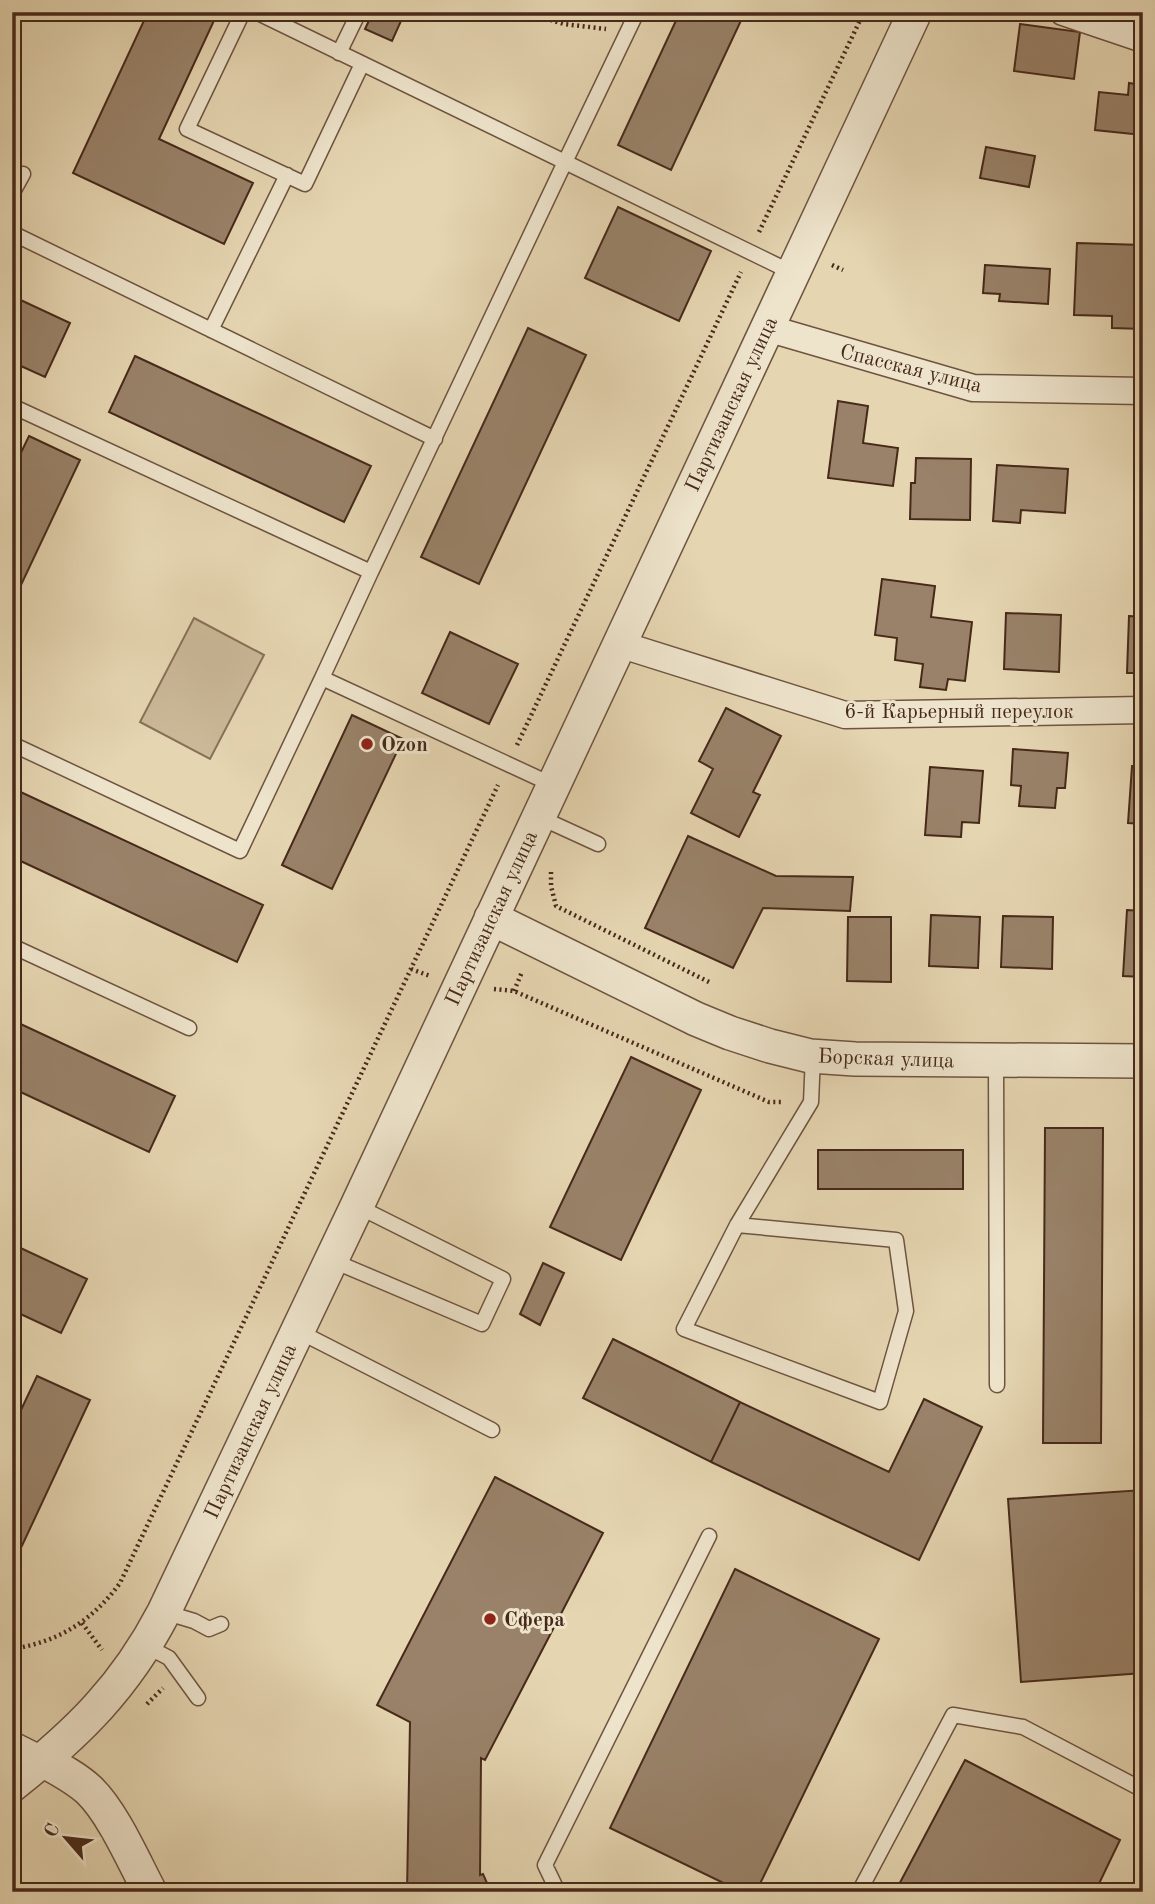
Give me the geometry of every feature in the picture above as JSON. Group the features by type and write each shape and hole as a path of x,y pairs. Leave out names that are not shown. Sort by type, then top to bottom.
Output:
{"street":[{"name":"Партизанская улица","path":"12,1785 44,1761 97,1710 124,1679 164,1612 358,1206 491,918 553,823 553,785 915,12"},
{"path":"1063,12 1143,40"},
{"name":"Спасская улица","path":"767,328 973,388 1143,391"},
{"name":"6-й Карьерный переулок","path":"619,643 845,715 1143,710"},
{"name":"Борская улица","path":"491,918 696,1018 770,1046 813,1056 855,1059 1143,1061"},
{"path":"12,1745 44,1761 89,1790 106,1811 150,1892"}],"lane":[{"path":"243,12 187,128 305,184 362,64"},
{"path":"256,12 793,273"},
{"path":"339,53 359,12"},
{"path":"12,744 240,851 637,12"},
{"path":"12,194 23,174"},
{"path":"211,330 287,175"},
{"path":"12,233 435,439"},
{"path":"12,406 372,572"},
{"path":"322,678 553,785"},
{"path":"553,823 598,844"},
{"path":"12,946 189,1028"},
{"path":"737,1225 896,1240 906,1311 880,1402 684,1329 737,1225 811,1102 813,1056"},
{"path":"996,1060 997,1385"},
{"path":"331,1260 482,1324 503,1279 358,1206"},
{"path":"298,1331 492,1430"},
{"path":"558,1892 545,1865 709,1536"},
{"path":"164,1612 194,1621 209,1629 221,1624"},
{"path":"146,1646 169,1658 198,1698"},
{"path":"859,1892 953,1715 1023,1727 1143,1790"}],"path":[{"path":"524,12 564,24 628,31"},
{"path":"12,1649 76,1628 106,1603 121,1583 864,12"},
{"path":"832,265 844,270"},
{"path":"553,823 551,886 555,905 709,982"},
{"path":"514,991 522,972"},
{"path":"486,997 492,989 514,991 769,1102 811,1102"}],"shaded area":[{"path":"194,618 264,655 210,759 140,722"}],"building":[{"path":"148,12 218,12 159,139 253,183 224,244 73,173"},
{"path":"373,12 405,12 392,41 365,29"},
{"path":"680,12 745,12 671,170 618,145"},
{"path":"1020,24 1080,32 1074,79 1014,71"},
{"path":"1129,83 1143,85 1142,135 1095,130 1099,92 1128,95"},
{"path":"986,147 1035,156 1029,187 980,178"},
{"path":"618,207 711,251 679,321 585,278"},
{"path":"1077,243 1143,245 1143,329 1112,328 1112,316 1074,315"},
{"path":"985,265 1050,269 1048,304 999,301 1000,294 983,293"},
{"path":"12,296 70,323 45,377 12,362"},
{"path":"528,328 586,355 479,584 421,557"},
{"path":"135,356 371,466 344,522 109,412"},
{"path":"838,401 868,406 863,443 898,448 893,486 828,478"},
{"path":"29,436 80,460 12,604 12,471"},
{"path":"916,458 971,459 970,520 910,519 911,483 915,483"},
{"path":"997,465 1068,469 1065,513 1021,510 1020,523 993,521"},
{"path":"1139,472 1143,472 1143,510 1140,510"},
{"path":"882,579 935,586 931,617 972,622 965,681 948,679 946,690 920,687 923,664 895,660 897,638 875,635"},
{"path":"1006,613 1061,615 1059,672 1004,669"},
{"path":"1129,616 1143,617 1143,673 1127,673"},
{"path":"450,632 518,664 489,724 422,693"},
{"path":"726,708 781,736 753,792 760,795 739,837 691,813 713,769 699,761"},
{"path":"352,715 403,739 332,889 282,865"},
{"path":"1013,749 1068,753 1065,788 1057,788 1055,808 1019,806 1021,786 1011,785"},
{"path":"1132,766 1143,767 1143,824 1128,823"},
{"path":"930,767 983,771 979,823 962,822 961,837 925,835"},
{"path":"12,788 263,905 237,962 12,857"},
{"path":"688,836 776,876 853,877 850,911 763,908 733,968 645,928"},
{"path":"1127,910 1143,911 1143,977 1123,976"},
{"path":"931,915 980,917 978,968 929,966"},
{"path":"1003,916 1053,917 1052,969 1001,967"},
{"path":"848,917 891,917 891,982 847,981"},
{"path":"12,1020 175,1096 149,1152 12,1088"},
{"path":"631,1057 701,1090 621,1260 550,1227"},
{"path":"1045,1128 1103,1128 1101,1443 1043,1443"},
{"path":"818,1150 963,1150 963,1189 818,1189"},
{"path":"12,1244 87,1279 61,1333 12,1310"},
{"path":"543,1263 564,1273 540,1325 520,1314"},
{"path":"613,1339 740,1402 711,1462 583,1398"},
{"path":"37,1376 90,1400 20,1550 12,1547 12,1429"},
{"path":"924,1399 982,1427 919,1560 711,1462 740,1402 889,1472"},
{"path":"1137,1417 1143,1417 1143,1454 1137,1454"},
{"name":"Сфера","path":"495,1477 603,1533 485,1760 481,1758 480,1875 483,1874 491,1892 407,1892 410,1722 377,1705"},
{"path":"1143,1490 1143,1673 1021,1682 1008,1499"},
{"path":"735,1569 879,1639 756,1892 742,1892 610,1828"},
{"path":"965,1760 1120,1840 1095,1892 895,1892"}],"place":[{"name":"Ozon","path":"367,744"},
{"name":"Сфера","path":"490,1619"}]}
